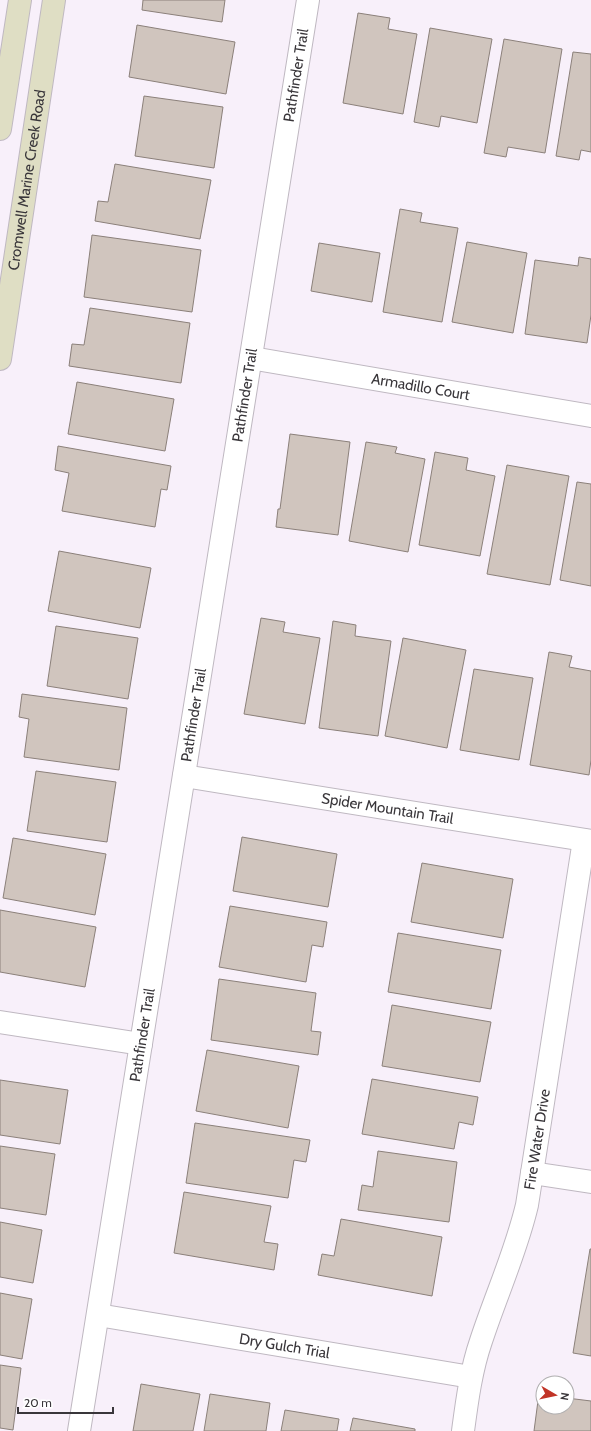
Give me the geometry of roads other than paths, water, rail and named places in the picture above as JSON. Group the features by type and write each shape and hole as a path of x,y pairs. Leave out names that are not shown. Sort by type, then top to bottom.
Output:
{"main road":[{"path":"0,129 20,0"},
{"name":"Cromwell Marine Creek Road","path":"0,359 54,0"}],"street":[{"name":"Pathfinder Trail","path":"79,1431 308,0"},
{"name":"Armadillo Court","path":"251,358 591,416"},
{"name":"Spider Mountain Trail","path":"184,776 588,841"},
{"name":"Fire Water Drive","path":"463,1431 471,1377 481,1341 520,1232 527,1205 588,841"},
{"path":"0,1022 141,1044"},
{"path":"532,1173 591,1182"},
{"name":"Dry Gulch Trial","path":"98,1315 471,1377"}]}
